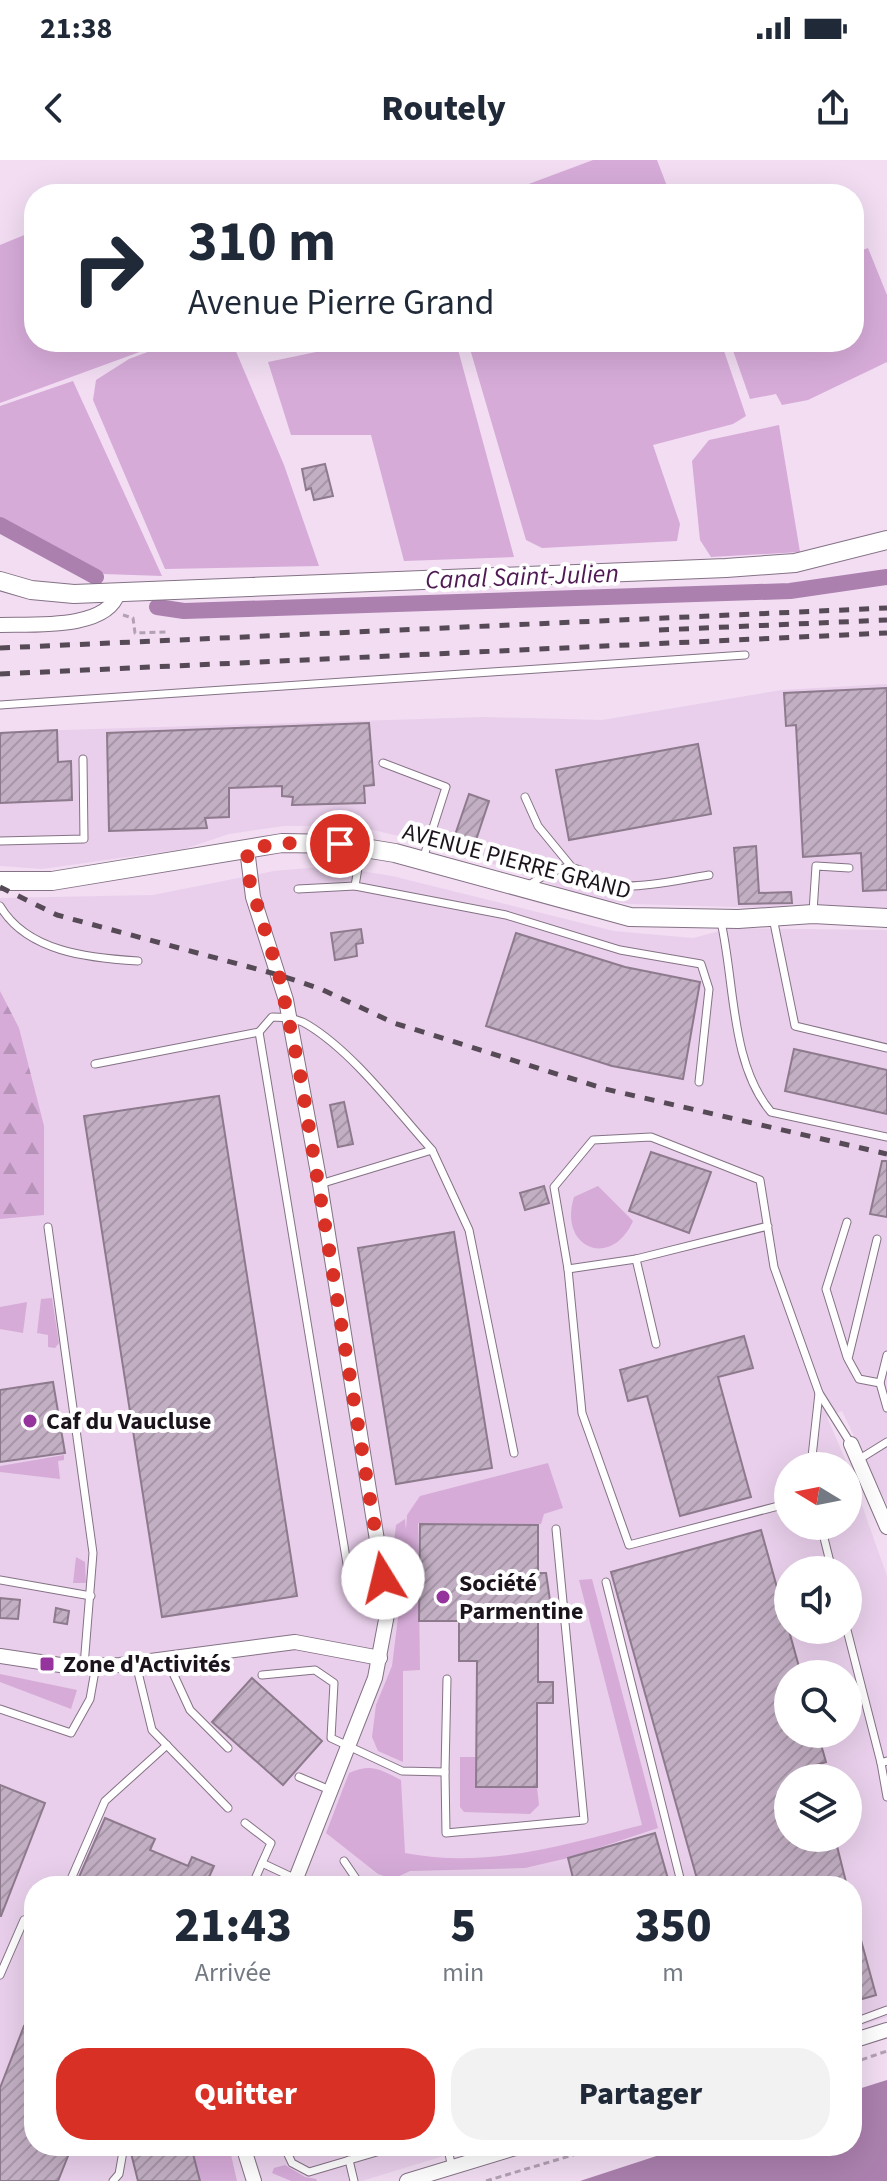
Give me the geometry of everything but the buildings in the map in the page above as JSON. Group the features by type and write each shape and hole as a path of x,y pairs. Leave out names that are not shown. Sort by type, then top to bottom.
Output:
{"street":[{"path":"0,581 31,590 118,593 726,568 795,563 887,540"},
{"path":"0,625 79,621 108,610 118,593"},
{"name":"AVENUE PIERRE GRAND","path":"0,881 52,881 282,843 362,848 423,861 630,917 729,919 813,914 887,918"},
{"path":"247,849 253,897 289,1017 320,1184 388,1609 380,1658 349,1748 297,1876"},
{"path":"851,1444 854,1452"},
{"path":"862,1469 887,1527"},
{"path":"0,1656 90,1666 136,1664 295,1642 380,1658"},
{"path":"862,2038 887,2030"},
{"path":"246,2156 254,2181"},
{"path":"407,2181 489,2156"}],"lane":[{"path":"0,705 745,655"},
{"path":"0,841 84,839 83,759"},
{"path":"383,763 446,787 423,861"},
{"path":"525,797 538,826 570,865 625,887 709,875"},
{"path":"355,886 362,848"},
{"path":"523,889 545,874 570,865"},
{"path":"813,914 816,866 849,868"},
{"path":"298,889 355,886 506,915 620,950 701,964 709,989 699,1082"},
{"path":"0,906 21,931 50,946 98,958 138,961"},
{"path":"773,916 787,1001 795,1026 887,1048"},
{"path":"729,919 746,1065 760,1099 771,1112 887,1137"},
{"path":"95,1064 259,1032 272,1017 289,1017 306,1024 334,1045 432,1150 469,1230 514,1453"},
{"path":"259,1032 350,1582"},
{"path":"774,1507 629,1545 582,1413 568,1269 554,1187 593,1140 651,1137 760,1180 774,1267 819,1393 851,1444"},
{"path":"320,1184 432,1150"},
{"path":"847,1222 826,1289 848,1359 859,1379 880,1383"},
{"path":"568,1269 636,1259 768,1226"},
{"path":"0,1709 71,1733 90,1699 93,1553 48,1227"},
{"path":"848,1359 877,1239"},
{"path":"636,1259 656,1344"},
{"path":"887,1355 880,1383 887,1408"},
{"path":"813,1452 819,1393"},
{"path":"862,1458 887,1442"},
{"path":"447,1679 446,1833 584,1820 556,1529"},
{"path":"0,1580 91,1596"},
{"path":"606,1582 680,1876"},
{"path":"851,1644 884,1762 887,1797"},
{"path":"167,1660 190,1710 228,1748"},
{"path":"136,1664 152,1730 228,1808"},
{"path":"262,1675 315,1670 334,1683 331,1738 402,1771 445,1772"},
{"path":"72,1876 105,1801 167,1745"},
{"path":"299,1777 332,1791"},
{"path":"245,1823 271,1843 256,1876"},
{"path":"344,1861 354,1876"},
{"path":"262,1863 284,1876"},
{"path":"0,1975 24,1920"},
{"path":"862,2019 887,2010"},
{"path":"113,2181 119,2174 122,2156"},
{"path":"289,2156 292,2163 309,2172 363,2156"},
{"path":"449,2156 452,2167"},
{"path":"349,2160 354,2181"}],"path":[{"path":"108,610 133,618 135,633 167,632"},
{"path":"862,2060 887,2051"},
{"path":"486,2181 570,2156"}],"shaded area":[{"path":"887,684 887,911 629,904 590,898 442,846 364,828 325,826 284,826 229,834 184,849 42,869 0,866 0,732 484,717 602,720 782,690"},
{"path":"331,866 392,876 614,931 693,938 731,928 887,930 887,1505 842,1411 827,1417 842,1452 774,1452 774,1540 862,1540 862,1505 887,1576 887,2017 862,2026 862,1876 24,1876 24,2156 443,2156 362,2181 0,2181 0,898 153,895 274,871"},
{"path":"887,2080 887,2181 580,2181 656,2156 862,2156 862,2088"}],"green space":[{"path":"593,160 657,160 666,184 529,184"},
{"path":"24,235 24,352 140,352 0,403 0,245"},
{"path":"868,248 887,295 887,362 808,400 782,405 776,394 750,399 734,352 864,352 864,249"},
{"path":"148,352 236,352 284,465 319,566 165,569 93,400 96,380 129,359"},
{"path":"316,352 459,352 514,557 404,561 371,435 291,435 268,362"},
{"path":"471,352 724,352 746,416 733,424 653,445 680,524 677,541 542,548 526,540"},
{"path":"73,381 162,576 104,574 0,522 0,406"},
{"path":"779,425 800,552 711,557 700,540 692,461 709,440"},
{"path":"0,991 19,1028 44,1126 44,1215 0,1219"},
{"path":"598,1186 633,1221 612,1245 600,1248 580,1240 573,1229 571,1215 574,1197"},
{"path":"52,1298 59,1343 55,1348 48,1347 48,1335 37,1333 41,1299"},
{"path":"27,1302 23,1333 0,1329 0,1307"},
{"path":"64,1455 64,1460 58,1461 60,1479 0,1472 0,1466"},
{"path":"548,1463 563,1508 544,1514 541,1524 418,1523 420,1670 403,1671 403,1762 378,1751 372,1737 376,1705 392,1666 401,1595 391,1566 396,1525 405,1519 406,1530 407,1515 420,1496"},
{"path":"76,1557 85,1562 86,1583 73,1583"},
{"path":"592,1579 658,1828 568,1858 525,1868 410,1871 399,1876 378,1874 326,1833 349,1773 370,1768 401,1780 405,1853 435,1857 495,1856 554,1847 642,1825 579,1580"},
{"path":"0,1674 77,1690 71,1709 0,1682"},
{"path":"460,1757 477,1757 477,1787 537,1787 539,1805 530,1814 464,1812 460,1807"},
{"path":"194,2156 231,2156 237,2181 200,2181"},
{"path":"285,2165 317,2181 291,2181 272,2173 274,2168"}],"waterway":[{"name":"Canal Saint-Julien","path":"0,525 96,577"},
{"name":"Canal Saint-Julien","path":"157,607 184,611 790,591 887,577"}],"railway":[{"path":"0,648 887,608"},
{"path":"659,630 887,620"},
{"path":"0,674 887,633"},
{"path":"0,887 57,915 279,975 321,989 394,1023 605,1089 887,1154"}],"place":[{"name":"Caf du Vaucluse","path":"30,1421"},
{"name":"Société Parmentine","path":"443,1597"},
{"name":"Zone d'Activités","path":"47,1664"}],"route":[{"path":"340,844 282,843 247,849 247,858 253,897 279,975 289,1017 320,1184 383,1578"}]}
